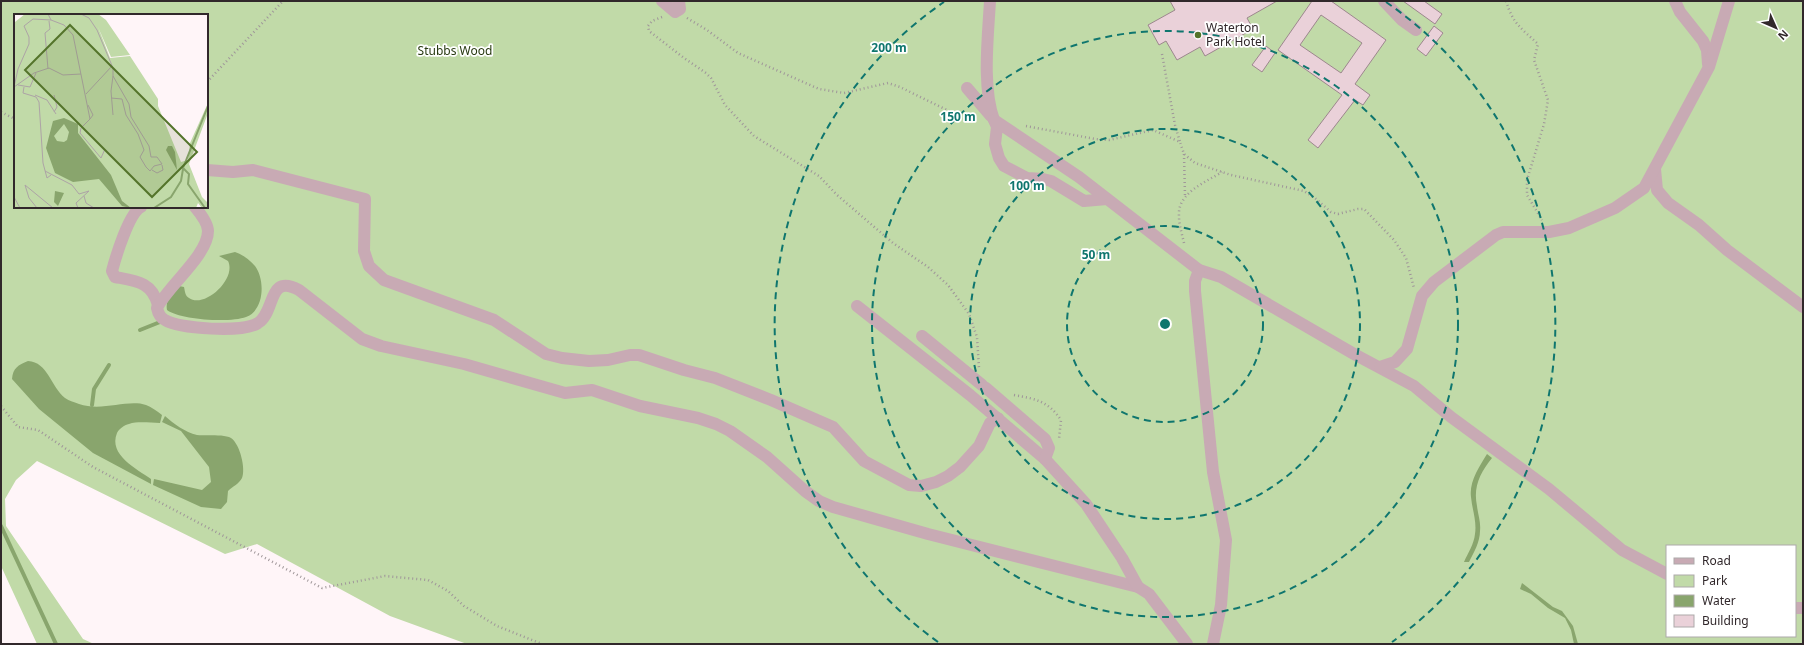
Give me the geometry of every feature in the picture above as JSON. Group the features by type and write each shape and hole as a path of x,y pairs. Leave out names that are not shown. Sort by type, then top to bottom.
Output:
{"lane":[{"path":"662,1 677,7"},
{"path":"990,1 987,80 990,106 997,127 995,144 999,158 1004,166 1027,178 1044,179 1050,181 1084,201 1107,200"},
{"path":"1384,1 1402,20 1416,30"},
{"path":"1675,1 1680,12 1703,42 1707,50 1709,67"},
{"path":"1380,367 1395,362 1407,349 1422,296 1434,282 1496,235 1503,232 1549,232 1569,228 1615,208 1644,188 1709,67 1729,1"},
{"path":"967,88 994,120 1079,177 1199,270 1221,277 1354,354 1414,386 1451,417 1522,469 1622,550 1666,573"},
{"path":"1655,169 1657,190 1668,203 1699,225 1727,250 1803,307"},
{"path":"208,170 233,172 253,170 337,190 365,199 364,251 370,266 384,280 494,320 546,354 562,358 589,361 608,360 630,355 638,355 684,370 715,378 833,427 864,462 909,485 921,486 936,482 948,476 960,467 979,446 990,423 998,418"},
{"path":"139,208 137,209 125,233 109,278 142,283 153,292 158,305 157,308 164,320 194,327 246,328 259,323 267,312 274,293 283,286 289,285 299,290 362,339 381,346 464,364 565,393 592,390 640,406 698,418 716,424 730,431 767,457 814,498 833,507 936,536 1138,587 1149,594 1186,644"},
{"path":"158,305 160,300 179,280 201,251 207,237 207,226 196,208"},
{"path":"1199,270 1195,281 1195,291 1206,415 1213,472 1226,540 1221,605 1213,644"},
{"path":"858,306 998,418 1045,459 1086,504 1119,553 1138,587"},
{"path":"922,336 1046,439 1050,448 1045,459"}],"path":[{"path":"208,81 283,1"},
{"path":"1506,1 1510,16 1538,44 1534,60 1548,100 1544,124 1527,180 1527,195 1549,232"},
{"path":"984,386 980,375 977,337 974,327 969,314 948,285 928,267 893,243 837,195 819,176 754,136 725,105 711,78 649,31 648,26 652,21 677,7 745,57 819,89 844,93 888,84 900,88 953,114 990,118 994,120"},
{"path":"1162,54 1175,125 1184,154 1185,196"},
{"path":"1,112 14,119"},
{"path":"1024,126 1095,139 1109,140 1153,130 1180,142"},
{"path":"1184,154 1195,163 1222,172 1304,191 1331,212 1338,214 1358,209 1364,210 1394,240 1406,258 1414,289 1422,296"},
{"path":"1188,262 1178,215 1180,206 1185,196 1222,172"},
{"path":"1010,394 1030,398 1048,404 1061,420 1059,442"},
{"path":"1,406 18,427 38,430 93,467 322,588 385,576 428,580 448,591 464,606 497,626 542,644"}],"green space":[{"name":"Stubbs Wood","path":"1,1 1803,1 1803,644 467,644 390,616 257,544 225,554 37,461 16,480 5,499 6,526 83,639 94,644 37,644 1,566"}],"water":[{"path":"235,252 241,254 255,266 260,278 262,286 260,301 257,308 252,313 239,319 205,320 183,316 167,310 168,300 179,286 184,287 185,293 188,297 195,300 210,296 218,290 224,284 230,268 228,261 219,256"},
{"path":"28,361 35,362 45,370 60,393 70,401 96,407 131,403 146,405 162,415 160,423 144,422 124,426 117,433 115,441 120,455 132,466 151,479 151,484 93,453 39,409 12,379 17,367"},
{"path":"165,416 188,432 197,435 228,437 234,441 243,463 243,474 239,482 228,491 227,502 221,509 201,507 153,485 154,479 202,490 211,482 209,467 181,431 162,422"},
{"path":"1487,454 1492,458 1478,480 1476,493 1480,535 1469,562 1464,562 1472,545 1475,534 1475,520 1471,497 1473,480"},
{"path":"1522,583 1553,607 1562,611 1573,626 1578,644 1574,644 1571,630 1565,618 1548,608 1531,594 1520,589"}],"building":[{"name":"Waterton Park Hotel","path":"1170,1 1277,1 1247,18 1253,29 1205,56 1200,47 1177,60 1166,41 1159,45 1148,25 1175,10"},
{"path":"1312,1 1331,1 1386,40 1355,84 1370,95 1363,105 1355,100 1318,148 1308,140 1342,95 1278,50","holes":["1321,15 1362,43 1341,73 1300,45"]},
{"path":"1403,1 1424,1 1442,14 1435,24"},
{"path":"1434,26 1443,33 1426,56 1417,49"},
{"path":"1266,46 1275,53 1262,72 1252,65"}],"waterway":[{"path":"140,330 160,322"},
{"path":"92,405 94,389 109,365"},
{"path":"1,526 56,644"}],"place":[{"name":"Waterton Park Hotel","path":"1198,35"}]}
